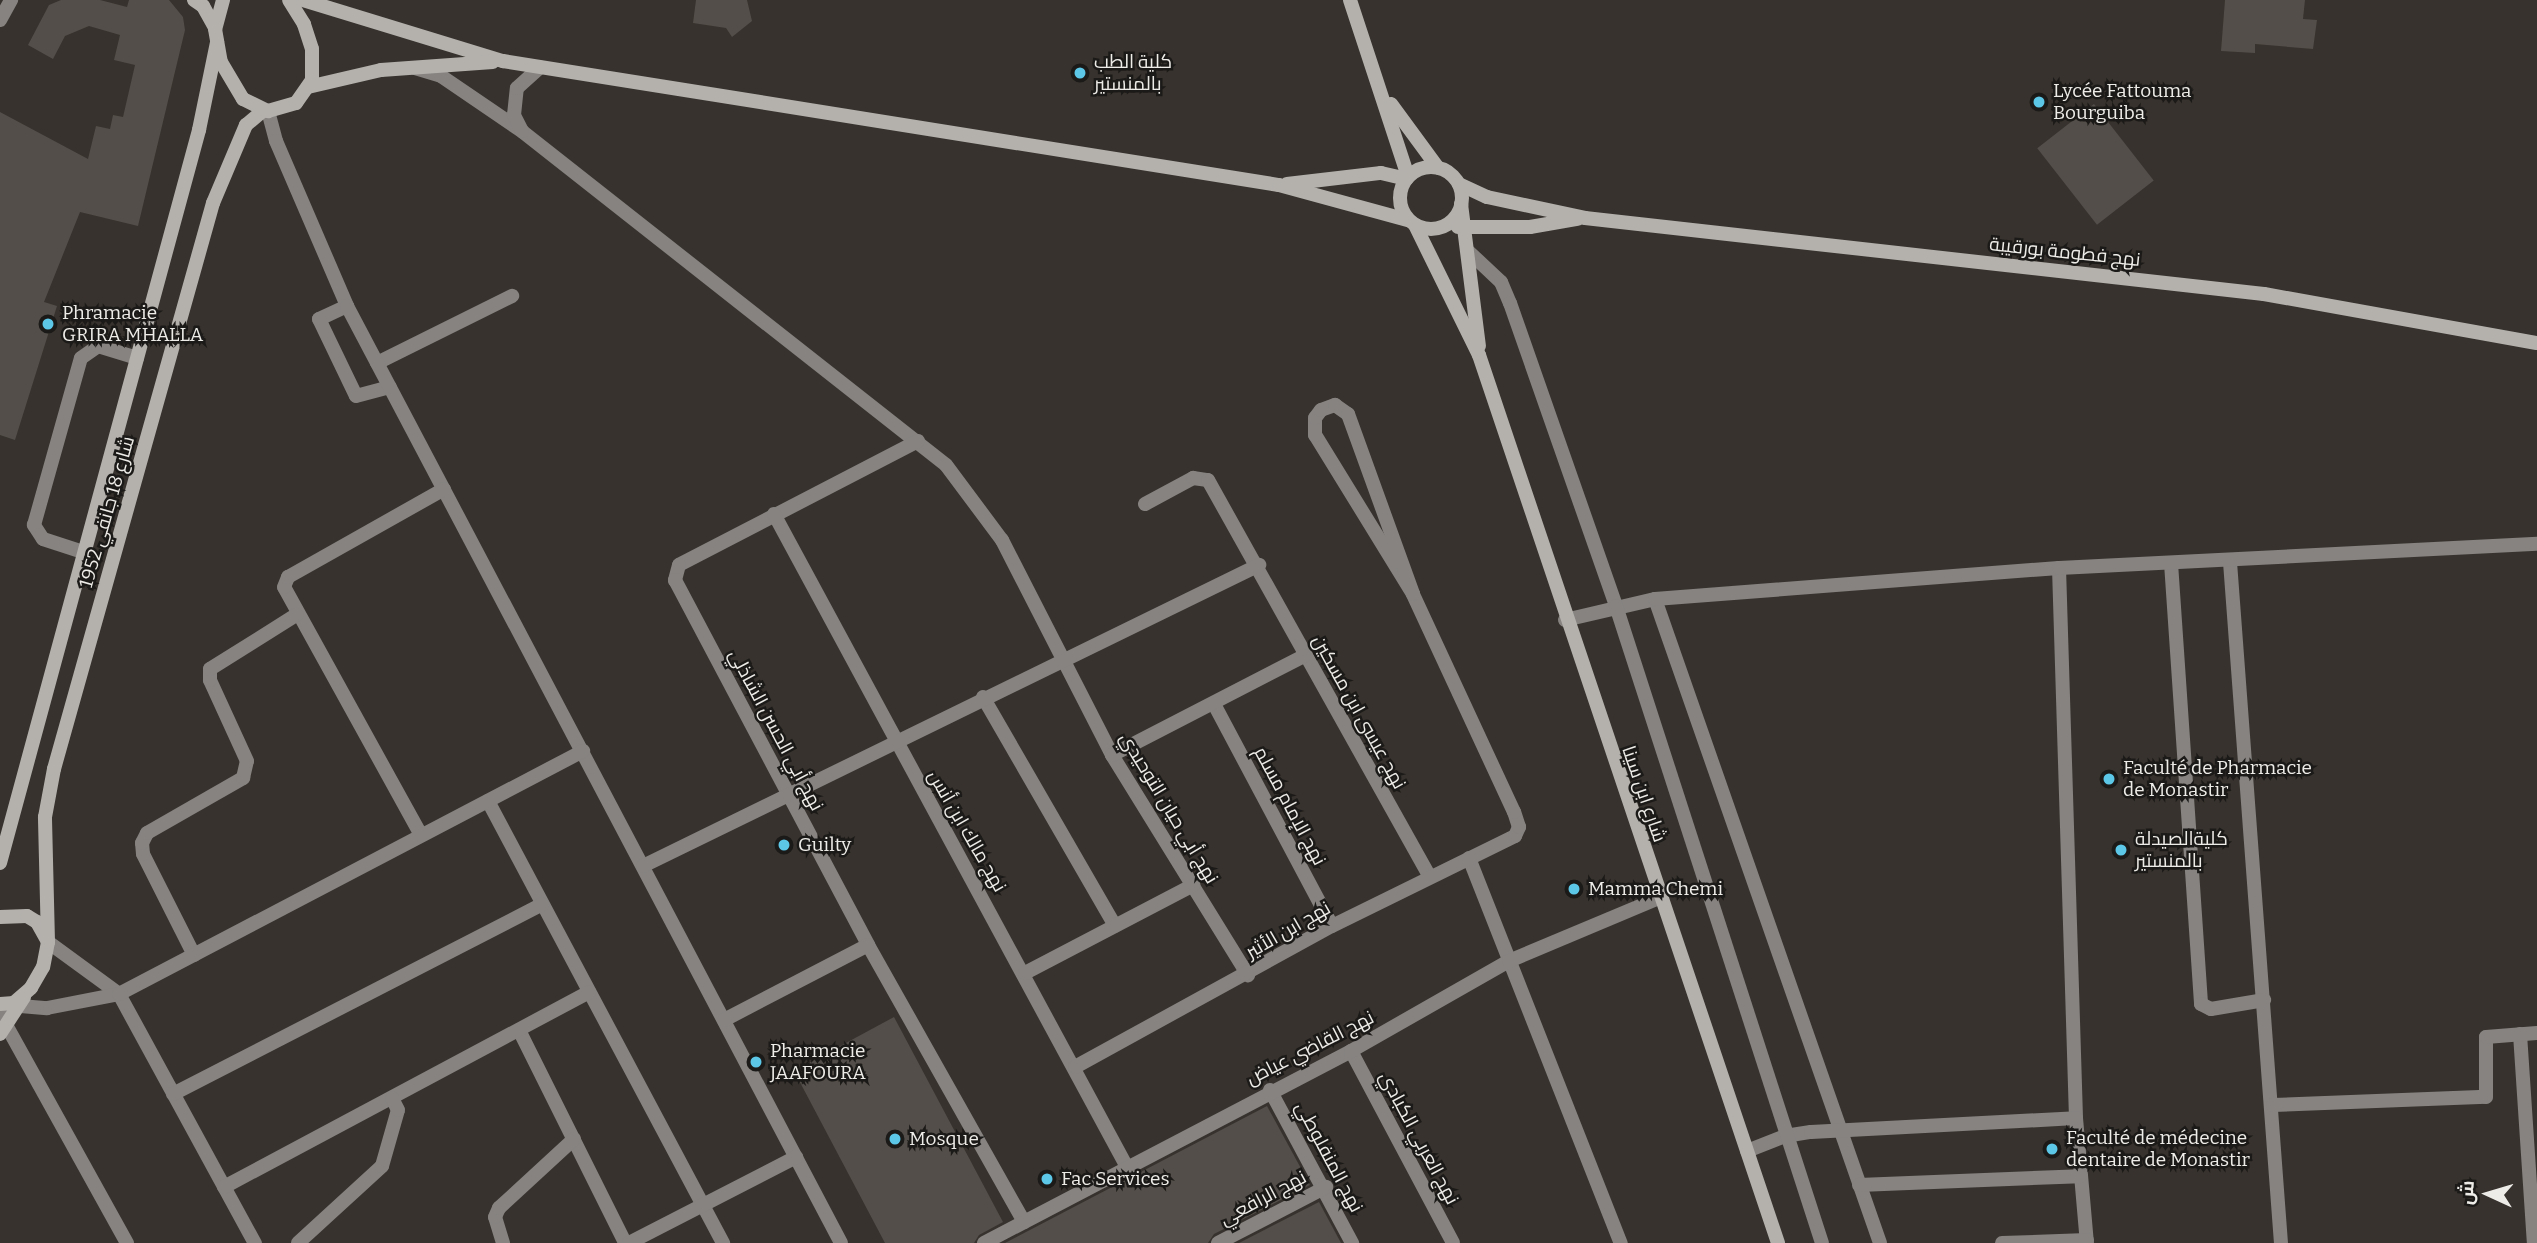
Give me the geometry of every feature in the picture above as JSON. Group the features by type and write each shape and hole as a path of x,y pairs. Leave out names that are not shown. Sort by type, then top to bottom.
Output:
{"main road":[{"path":"194,0 203,6 234,89 266,110 296,103 308,88 312,49 304,24 289,0"},
{"name":"شارع 18 جانفي 1952","path":"0,863 199,130 222,0"},
{"path":"303,0 503,61 1279,185 1412,223 1444,227 1461,204"},
{"path":"1350,0 1381,88 1407,178"},
{"path":"308,88 380,70 503,61"},
{"path":"1381,88 1419,147 1438,168 1459,184 1479,355"},
{"name":"شارع 18 جانفي 1952","path":"21,1002 43,967 48,942 45,817 54,769 214,203 246,125 266,110"},
{"path":"1438,168 1417,170 1407,178 1399,195 1479,355"},
{"path":"1279,185 1381,173 1407,178"},
{"name":"نهج فطومة بورقيبة","path":"1459,184 1487,197 1586,218 2264,294 2537,343"},
{"name":"نهج فطومة بورقيبة","path":"1444,227 1530,227 1586,218"},
{"name":"شارع ابن سينا","path":"1479,355 1565,620 1778,1243"},
{"path":"0,917 17,913 37,922 48,942"},
{"path":"2,1016 21,1002"},
{"path":"2,1016 21,1002"}],"street":[{"path":"0,20 11,0"},
{"path":"523,132 514,115 517,88 540,66"},
{"name":"نهج أبي حيان التوحيدي","path":"413,68 441,76 523,132 918,441 953,474 996,531 1112,755 1248,975"},
{"path":"266,110 276,141 348,306 841,1243"},
{"path":"1469,252 1501,282 1616,606 1785,1136 1822,1243"},
{"path":"377,363 512,296"},
{"path":"348,306 319,319 356,396 390,387"},
{"path":"83,552 43,540 34,525 81,358 98,346 137,358"},
{"path":"1335,405 1348,414 1413,594 1315,435 1315,418 1321,410 1335,405"},
{"name":"نهج أبي الحسن الشاذلي","path":"918,441 679,565 675,580 868,945 1024,1222"},
{"name":"نهج عيسى ابن مسكين","path":"1145,504 1202,476 1259,565 1304,656 1429,876"},
{"path":"421,835 296,615 284,587 288,577 444,489"},
{"name":"نهج مالك ابن أنس","path":"774,514 894,741 1025,973 1127,1167"},
{"path":"1565,620 1655,599 2059,568 2230,562 2537,544"},
{"path":"2230,562 2273,1105 2281,1243"},
{"path":"2171,563 2201,1004 2211,1009 2264,1000"},
{"path":"643,866 983,696 1259,565"},
{"path":"2002,1243 2087,1241 2076,1118 2059,568"},
{"name":"نهج ابن الأثير","path":"1074,1067 1248,975 1332,926 1515,836 1519,827 1413,594"},
{"path":"1655,599 1880,1243"},
{"path":"194,954 143,853 142,843 147,833 243,778 247,761 210,680 210,669 296,615"},
{"path":"1112,755 1304,656"},
{"path":"983,696 1115,926"},
{"name":"نهج الإمام مسلم","path":"1214,704 1332,926"},
{"path":"21,1002 47,1008 119,994 583,751"},
{"path":"488,801 723,1243"},
{"path":"1469,858 1621,1243"},
{"path":"1025,973 1193,885"},
{"name":"نهج القاضي عياض","path":"984,1243 1270,1090 1351,1051 1509,961 1659,898"},
{"path":"173,1094 542,904"},
{"path":"0,911 17,913"},
{"path":"48,942 119,994 255,1243"},
{"path":"724,1020 868,945"},
{"path":"224,1187 589,992"},
{"path":"2,1016 127,1243"},
{"path":"519,1030 627,1243 796,1157"},
{"path":"2273,1105 2486,1097 2486,1037 2537,1032"},
{"path":"2520,1034 2534,1243"},
{"name":"نهج العربي الكبادي","path":"1351,1051 1453,1243"},
{"name":"نهج المنفلوطي","path":"1270,1090 1326,1186 1352,1243"},
{"path":"298,1243 382,1166 398,1110 392,1098"},
{"path":"1747,1151 1785,1136 1842,1130 2076,1118"},
{"path":"503,1243 495,1217 499,1208 574,1139"},
{"path":"1859,1185 2080,1176"},
{"name":"نهج الرافعي","path":"1217,1243 1326,1186"}],"building":[{"path":"61,0 100,0 127,7 129,0 169,0 183,17 185,30 138,226 80,212 44,302 57,306 15,440 0,435 0,112 88,159 96,126 110,129 113,115 123,117 135,65 114,60 120,35 89,26 65,36 53,59 28,45 49,5"},
{"path":"696,0 747,0 752,21 732,37 726,28 693,23"},
{"path":"2225,0 2305,0 2303,19 2317,20 2313,49 2255,44 2255,53 2221,51"},
{"path":"2094,104 2154,180 2097,225 2037,148"},
{"name":"Mosque","path":"894,1017 1003,1222 979,1235 974,1243 885,1243 794,1071"},
{"path":"1267,1106 1310,1185 1214,1234 1208,1243 1005,1243"},
{"path":"1319,1202 1341,1243 1239,1243"}],"place":[{"name":"كلية الطب بالمنستير","path":"1080,73"},
{"name":"Lycée Fattouma Bourguiba","path":"2039,102"},
{"name":"Phramacie GRIRA MHALLA","path":"48,324"},
{"name":"Faculté de Pharmacie de Monastir","path":"2109,779"},
{"name":"Guilty","path":"784,845"},
{"name":"كليةالصيدلة بالمنستير","path":"2121,850"},
{"name":"Mamma Chemi","path":"1574,889"},
{"name":"Pharmacie JAAFOURA","path":"756,1062"},
{"name":"Mosque","path":"895,1139"},
{"name":"Faculté de médecine dentaire de Monastir","path":"2052,1149"},
{"name":"Fac Services","path":"1047,1179"}]}
